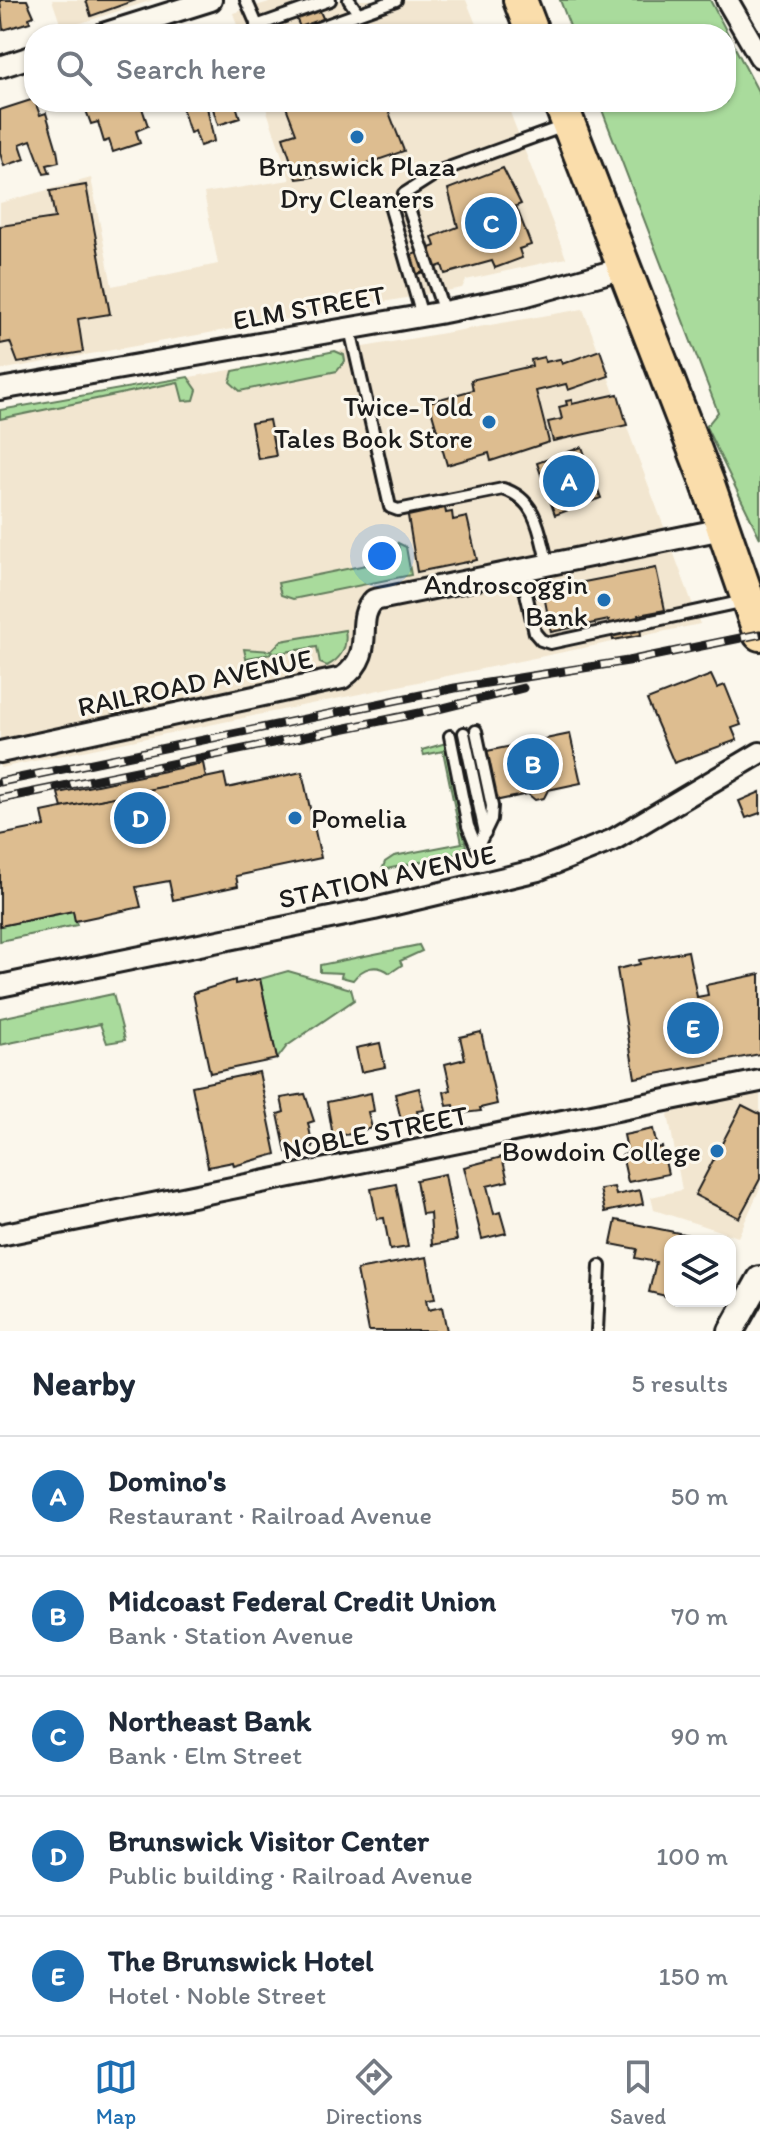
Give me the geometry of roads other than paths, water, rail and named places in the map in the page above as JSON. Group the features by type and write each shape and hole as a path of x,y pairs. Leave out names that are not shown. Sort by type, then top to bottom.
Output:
{"main road":[{"path":"520,0 529,24"},
{"path":"564,113 755,614"}],"street":[{"path":"135,24 211,0"},
{"path":"727,0 760,57"},
{"path":"0,67 24,59"},
{"name":"ELM STREET","path":"0,389 523,296 620,256"},
{"name":"RAILROAD AVENUE","path":"0,752 330,682 350,672 362,656 366,613 374,600 723,529"},
{"name":"STATION AVENUE","path":"0,986 370,910 538,870 613,840 760,753"},
{"name":"NOBLE STREET","path":"0,1235 760,1081"},
{"path":"731,1331 760,1279"}],"lane":[{"path":"246,0 256,24"},
{"path":"272,24 330,0"},
{"path":"349,0 358,13"},
{"path":"328,24 396,0"},
{"path":"444,312 404,194 440,171 564,113"},
{"path":"389,202 422,316"},
{"path":"350,329 390,507 398,510 503,489 517,493 531,507 548,565"},
{"path":"521,571 535,633 541,640 550,643 755,614"},
{"path":"450,736 468,826 477,848 485,833 492,806 476,731"},
{"path":"464,733 485,833"},
{"path":"597,1331 600,1266"}],"railway":[{"path":"0,782 455,688 628,661 760,634"},
{"path":"0,799 439,709 523,688"}],"place":[{"name":"Brunswick Plaza Dry Cleaners","path":"357,137"},
{"name":"Northeast Bank","path":"491,223"},
{"name":"Twice-Told Tales Book Store","path":"489,422"},
{"name":"Domino's","path":"569,481"},
{"name":"Androscoggin Bank","path":"604,600"},
{"name":"Midcoast Federal Credit Union","path":"533,764"},
{"name":"Brunswick Visitor Center","path":"140,818"},
{"name":"Pomelia","path":"295,818"},
{"name":"The Brunswick Hotel","path":"693,1028"},
{"name":"Bowdoin College","path":"717,1151"}]}
